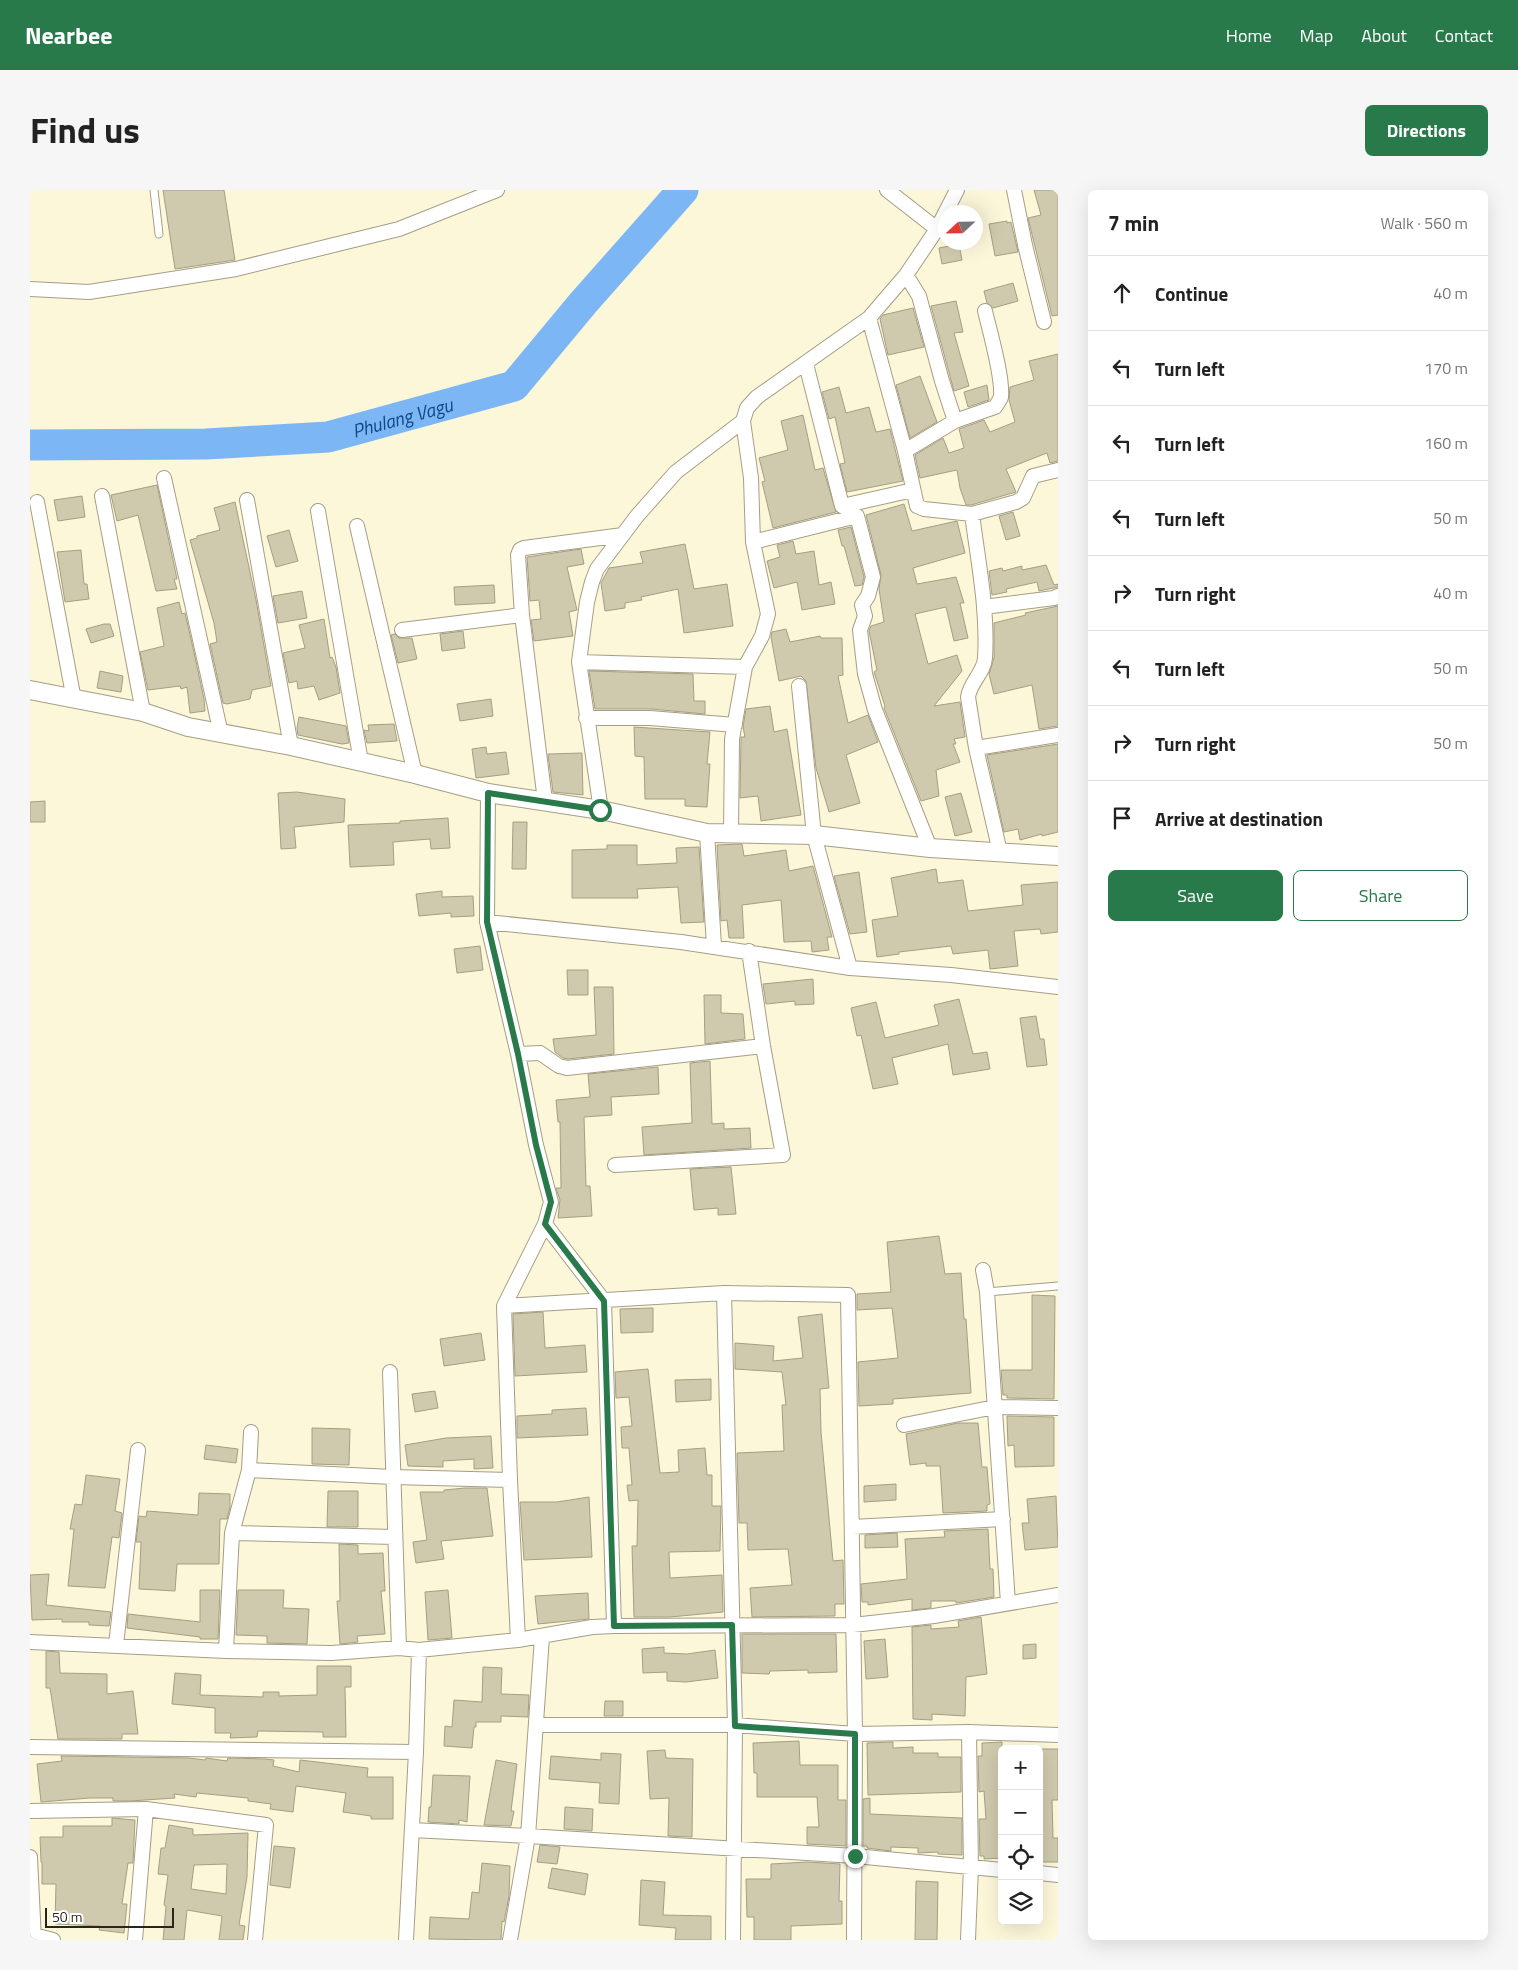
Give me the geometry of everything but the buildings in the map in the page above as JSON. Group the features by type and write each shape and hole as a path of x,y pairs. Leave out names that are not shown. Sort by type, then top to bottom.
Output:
{"street":[{"path":"30,289 89,292 236,270 399,229 497,190"},
{"path":"887,190 937,229"},
{"path":"731,833 732,739 734,725 745,667 762,636 768,614 753,542 752,478 743,421 747,408 757,397 869,318 906,276 937,229 957,190"},
{"path":"1014,190 1044,322"},
{"path":"906,276 919,296 955,421"},
{"path":"905,451 955,421 995,407 1001,398 986,311"},
{"path":"869,318 905,451 917,506 920,509 972,514 1016,502 1023,498 1033,476 1058,470"},
{"path":"806,364 842,506 857,516 873,577 868,596 862,605 864,616 860,630 865,674 875,710 930,848"},
{"path":"600,810 579,662 587,602 592,582 597,569 637,516 676,472 743,421"},
{"path":"164,478 221,734"},
{"path":"842,506 913,490"},
{"path":"102,496 143,712"},
{"path":"247,500 291,746"},
{"path":"36,502 74,700"},
{"path":"318,511 361,762"},
{"path":"972,514 984,607 984,660 982,669 968,692 968,696 976,748 1000,852"},
{"path":"753,542 857,516"},
{"path":"357,526 415,774"},
{"path":"545,801 522,615 518,555 520,550 524,548 623,535"},
{"path":"984,607 1058,596"},
{"path":"402,630 522,615"},
{"path":"579,662 745,667"},
{"path":"799,686 814,835 850,968"},
{"path":"30,690 143,712 188,727 291,746 415,774 488,793 600,810 707,832 814,835 930,848 1058,856"},
{"path":"586,718 650,718 734,725"},
{"path":"976,748 1058,735"},
{"path":"488,793 487,922 518,1054 536,1145 551,1202 545,1224 504,1306 518,1640"},
{"path":"707,832 714,946"},
{"path":"487,922 714,946 850,968 952,975 1058,987"},
{"path":"615,1165 783,1155 763,1046 749,951"},
{"path":"518,1054 540,1053 559,1066 567,1068 763,1046"},
{"path":"545,1224 604,1301 614,1626"},
{"path":"983,1270 987,1292 1008,1603"},
{"path":"504,1306 724,1293 848,1295 855,1734 854,1940"},
{"path":"724,1293 735,1726 733,1940"},
{"path":"390,1372 399,1648"},
{"path":"904,1425 995,1407 1058,1408"},
{"path":"226,1651 232,1533 249,1470 251,1432"},
{"path":"116,1645 138,1450"},
{"path":"249,1470 510,1480"},
{"path":"852,1527 1003,1519"},
{"path":"232,1533 395,1537"},
{"path":"30,1642 226,1651 332,1653 399,1648 420,1650 542,1637 592,1627 853,1625 934,1616 1058,1595"},
{"path":"510,1940 528,1836 542,1637"},
{"path":"406,1940 420,1650"},
{"path":"536,1725 735,1726 855,1734 969,1732 1058,1735"},
{"path":"968,1940 970,1867 969,1732"},
{"path":"30,1747 416,1752"},
{"path":"135,1940 146,1809"},
{"path":"30,1811 146,1809 266,1825 255,1940"},
{"path":"412,1830 855,1856 998,1870"},
{"path":"30,1857 32,1937 53,1940"},
{"path":"1043,1873 1058,1875"}],"lane":[{"path":"154,190 160,234"},
{"path":"987,1292 1058,1286"}],"waterway":[{"name":"Phulang Vagu","path":"30,445 206,444 328,437 514,386 583,303 683,190"}],"route":[{"path":"600,810 488,793 487,922 518,1054 536,1145 551,1202 545,1224 604,1301 614,1626 732,1625 735,1726 855,1734 855,1856"}]}
